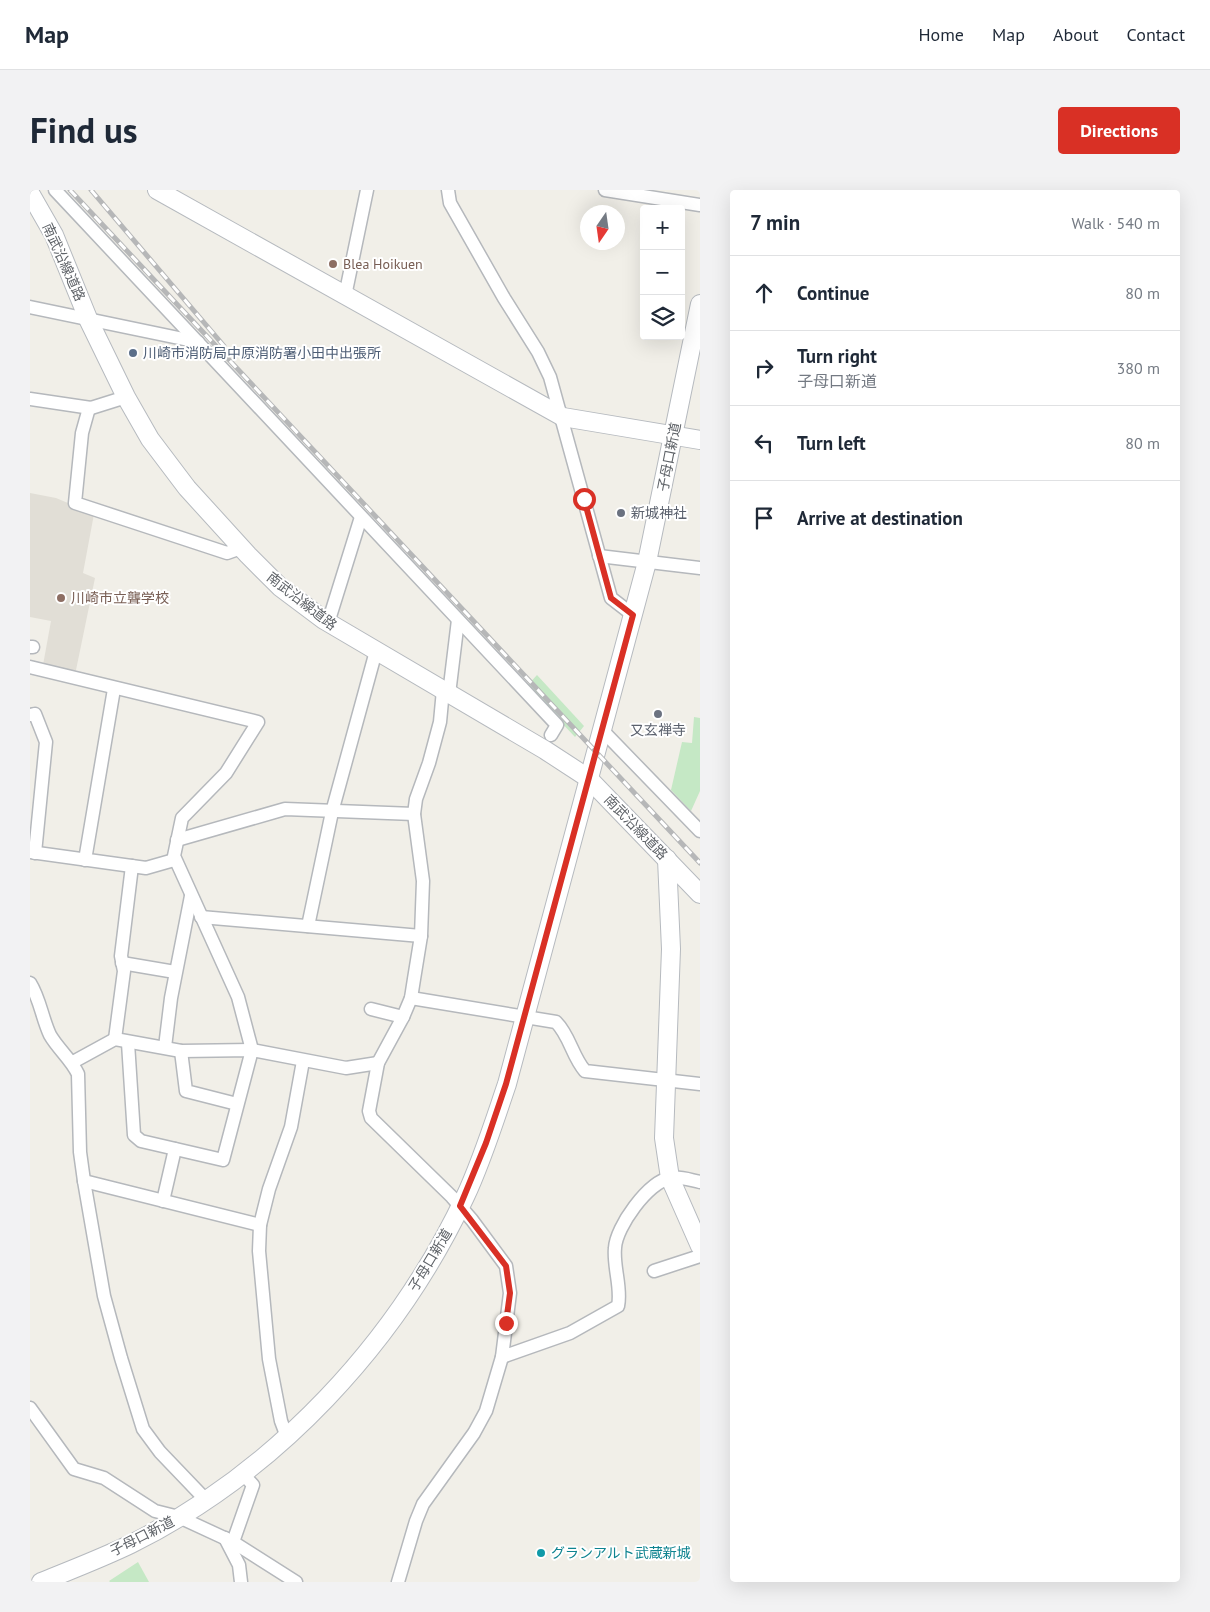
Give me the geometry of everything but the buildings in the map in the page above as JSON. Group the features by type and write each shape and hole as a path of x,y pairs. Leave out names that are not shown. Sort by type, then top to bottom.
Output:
{"street":[{"path":"55,190 557,725 551,735"},
{"path":"345,296 367,190"},
{"path":"440,190 449,196 504,298 538,352 550,377 563,417 611,598 633,615"},
{"path":"605,190 666,195 700,205"},
{"path":"162,192 563,417 700,440"},
{"name":"南武沿線道路","path":"30,193 54,235 89,320 126,397 150,439 187,488 241,548 280,587 328,623 545,750 588,778 700,894"},
{"name":"子母口新道","path":"41,1582 131,1544 180,1517 288,1437 354,1369 399,1310 434,1257 460,1206 498,1109 524,1016 647,562 700,304"},
{"path":"30,307 198,342"},
{"path":"30,399 89,408 126,397"},
{"path":"89,408 82,433 75,503 227,554 241,548"},
{"path":"328,623 361,517"},
{"path":"600,556 700,568"},
{"path":"398,1582 423,1504 474,1433 486,1411 502,1357 510,1293 506,1266 460,1206 371,1118 369,1111 378,1063 411,998 421,936 423,881 414,814 416,799 429,763 440,722 458,620"},
{"path":"308,926 332,812 376,651"},
{"path":"30,667 258,722 226,773 182,818 174,860 238,997 252,1050 223,1160 141,1141 134,1135 128,1043"},
{"path":"85,860 114,688"},
{"path":"30,715 35,714 46,742 35,797 33,853 146,868 174,860"},
{"path":"601,729 697,823"},
{"path":"177,840 285,809 414,814"},
{"path":"667,859 671,949 664,1138 670,1178 700,1246"},
{"path":"114,1039 124,971 121,956 132,866"},
{"path":"165,1047 175,972 191,896"},
{"path":"201,918 421,936"},
{"path":"122,963 175,972"},
{"path":"30,984 36,992 51,1036 73,1062 78,1074 80,1152 104,1296 143,1429 160,1452 205,1499"},
{"path":"411,998 556,1022 566,1032 577,1061 585,1071 700,1084"},
{"path":"371,1009 403,1017"},
{"path":"73,1062 114,1039 181,1051 252,1050 346,1068 378,1063"},
{"path":"181,1051 186,1091 237,1104"},
{"path":"288,1437 280,1421 264,1324 259,1251 260,1225 269,1189 291,1127 303,1061"},
{"path":"163,1201 175,1148"},
{"path":"502,1357 570,1334 618,1306 615,1256 618,1230 641,1200 660,1182 670,1178 683,1178 700,1182"},
{"path":"84,1181 260,1225"},
{"path":"654,1271 700,1256"},
{"path":"30,1408 74,1469 104,1478 154,1511 180,1517 229,1540 296,1582"},
{"path":"241,1582 239,1565 229,1540 253,1485 242,1472"}],"shaded area":[{"name":"川崎市立聾学校","path":"30,493 56,498 94,514 83,573 95,578 74,673 43,665 51,621 30,617"}],"green space":[{"path":"537,675 584,726 575,737 527,686"},
{"path":"694,717 700,718 700,791 691,811 671,790 682,742 692,743"},
{"path":"138,1562 149,1582 109,1581"}],"railway":[{"path":"70,190 700,863"},
{"path":"91,190 224,346"}],"place":[{"name":"Blea Hoikuen","path":"333,264"},
{"name":"川崎市消防局中原消防署小田中出張所","path":"133,353"},
{"name":"新城神社","path":"621,513"},
{"name":"川崎市立聾学校","path":"61,598"},
{"name":"又玄禅寺","path":"658,714"},
{"name":"グランアルト武蔵新城","path":"541,1553"}],"route":[{"path":"506,1323 510,1293 506,1266 460,1206 486,1143 506,1084 633,615 611,598 584,499"}]}
